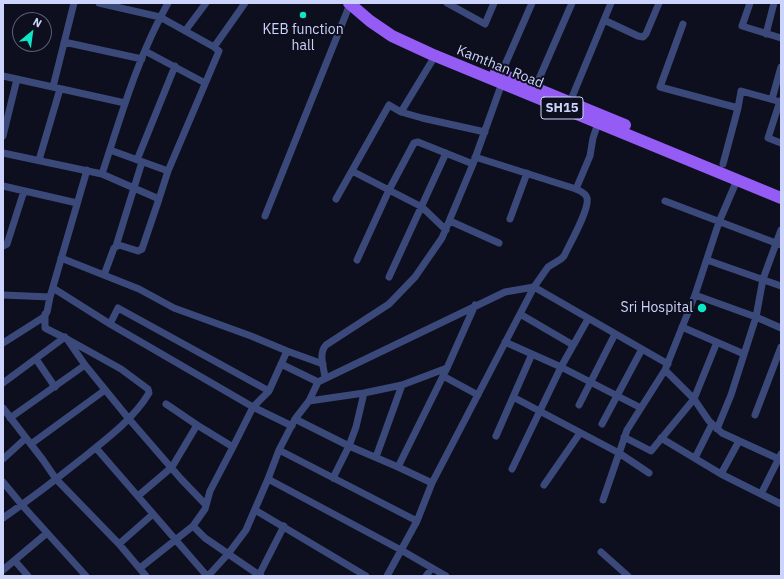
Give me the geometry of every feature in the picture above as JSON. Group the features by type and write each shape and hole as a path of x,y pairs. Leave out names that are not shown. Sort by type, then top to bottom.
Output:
{"main road":[{"name":"Kamthan Road","path":"353,3 391,27 507,81 781,198"},
{"name":"Kamthan Road","path":"353,3 370,21 392,36 435,56 507,81 535,88 570,102 599,119 722,164 781,190"}],"street":[{"path":"39,160 56,88 64,42 74,3"},
{"path":"99,3 160,17 220,50 168,171 142,248 138,251 119,245 116,246"},
{"path":"102,174 125,103 145,51 168,3"},
{"path":"185,31 206,3"},
{"path":"214,47 245,3"},
{"path":"265,216 353,3"},
{"path":"447,3 456,5 485,24 494,3"},
{"path":"325,378 321,352 326,345 389,304 415,277 446,230 507,81 532,3"},
{"path":"535,88 572,3"},
{"path":"570,102 611,3"},
{"path":"604,20 643,37 646,34 659,3"},
{"path":"750,3 742,26 781,38"},
{"path":"766,34 774,3"},
{"path":"683,24 660,87 738,108"},
{"path":"64,42 142,59"},
{"path":"145,51 205,83"},
{"path":"402,112 435,56"},
{"path":"104,275 116,246 134,188 140,161 175,66"},
{"path":"781,67 778,101 768,138 781,143"},
{"path":"3,76 125,103"},
{"path":"3,136 17,80"},
{"path":"722,164 738,108 741,91 778,101"},
{"path":"336,199 389,105 402,112 422,118 485,132"},
{"path":"576,188 590,156 593,138 599,119"},
{"path":"357,260 389,190 414,142 418,142 446,153 527,173 576,188 587,196 588,200 581,222 564,256 548,267 534,287 432,483 417,521 387,576"},
{"path":"110,150 168,171"},
{"path":"3,153 102,174 159,199"},
{"path":"389,277 446,153"},
{"path":"3,518 96,448 128,419 148,394 149,390 121,368 44,327 52,288 87,170"},
{"path":"352,171 422,207 446,230"},
{"path":"510,220 527,173"},
{"path":"603,500 627,430 666,367 695,295 719,222 737,180"},
{"path":"3,186 77,203"},
{"path":"3,246 7,244 24,191"},
{"path":"665,201 779,244"},
{"path":"450,221 499,243"},
{"path":"695,458 727,407 756,316 763,280 779,244 781,230"},
{"path":"61,258 140,289 174,308 323,364"},
{"path":"707,260 781,286"},
{"path":"96,448 207,576 228,554 246,530 279,450 295,419 310,401 318,382 505,292 534,287 642,349 666,367 694,399 709,421 722,433 780,458 761,494"},
{"path":"52,288 110,324 252,407 292,426"},
{"path":"3,295 50,297"},
{"path":"695,295 756,316 781,328"},
{"path":"398,467 447,368 475,306"},
{"path":"110,324 118,308 269,392"},
{"path":"3,343 46,314"},
{"path":"520,314 573,345"},
{"path":"512,468 561,367 588,319"},
{"path":"682,327 744,354"},
{"path":"579,406 615,334"},
{"path":"3,383 66,338"},
{"path":"66,338 85,365 128,419 206,505"},
{"path":"505,342 561,367 641,408"},
{"path":"624,437 651,451 694,399 717,342"},
{"path":"755,415 781,347"},
{"path":"602,424 642,349"},
{"path":"140,568 174,539 193,526 206,505 210,490 252,407 269,392 287,351"},
{"path":"496,436 532,354"},
{"path":"36,359 54,387"},
{"path":"281,364 318,382"},
{"path":"10,418 85,365"},
{"path":"310,401 364,393 402,385 447,368"},
{"path":"443,376 478,395"},
{"path":"376,457 402,385"},
{"path":"3,459 105,390"},
{"path":"333,478 349,446 356,427 364,393"},
{"path":"513,397 619,453 649,473"},
{"path":"166,404 233,447"},
{"path":"3,408 56,479 119,544 146,576"},
{"path":"295,419 349,446 432,483"},
{"path":"138,496 172,467 197,425"},
{"path":"544,485 580,433"},
{"path":"661,438 721,474 781,504"},
{"path":"721,474 739,441"},
{"path":"279,450 417,521"},
{"path":"268,479 401,550 446,576"},
{"path":"3,482 86,576"},
{"path":"255,510 366,576"},
{"path":"119,544 153,514"},
{"path":"193,526 205,538 260,576 284,526"},
{"path":"3,570 47,533"},
{"path":"601,552 628,576"},
{"path":"15,561 28,576"},
{"path":"426,576 432,568"}],"place":[{"name":"KEB function hall","path":"303,15"},
{"name":"Sri Hospital","path":"702,308"}]}
